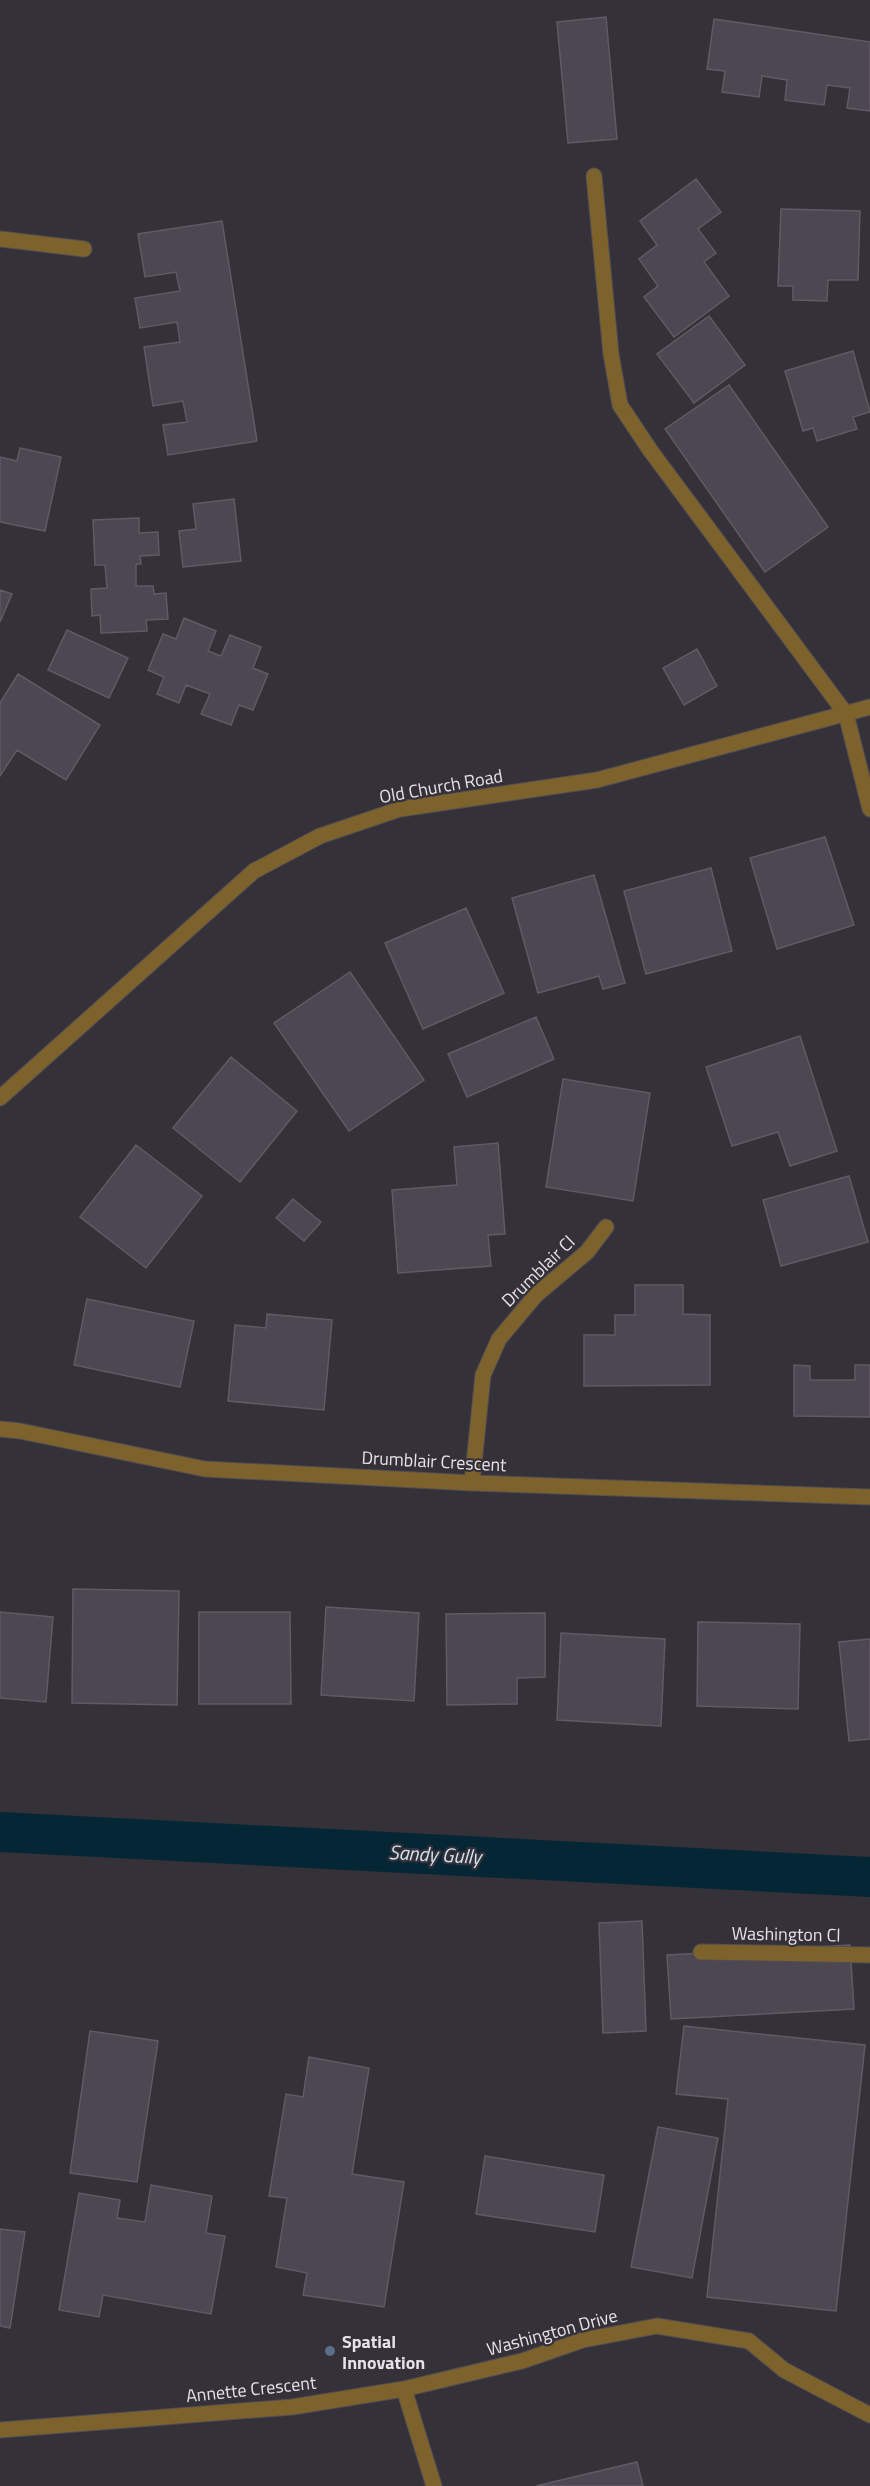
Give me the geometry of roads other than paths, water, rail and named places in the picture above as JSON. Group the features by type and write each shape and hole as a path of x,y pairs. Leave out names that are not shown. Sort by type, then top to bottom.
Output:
{"street":[{"path":"594,176 611,354 620,405 650,450 846,714 870,809"},
{"path":"0,239 84,249"},
{"name":"Old Church Road","path":"0,1098 254,871 320,836 400,809 597,780 870,707"},
{"name":"Drumblair Cl","path":"472,1484 483,1375 499,1339 536,1295 587,1252 606,1227"},
{"name":"Drumblair Crescent","path":"0,1428 206,1469 472,1484 870,1497"},
{"name":"Washington Cl","path":"701,1952 870,1955"},
{"name":"Washington Drive","path":"404,2389 522,2361 583,2340 657,2326 749,2341 784,2370 870,2415"},
{"path":"404,2389 434,2486"},
{"name":"Annette Crescent","path":"0,2430 292,2407 404,2389"}],"waterway":[{"name":"Sandy Gully","path":"0,1832 870,1877"}],"place":[{"name":"Spatial Innovation","path":"330,2351"}]}
